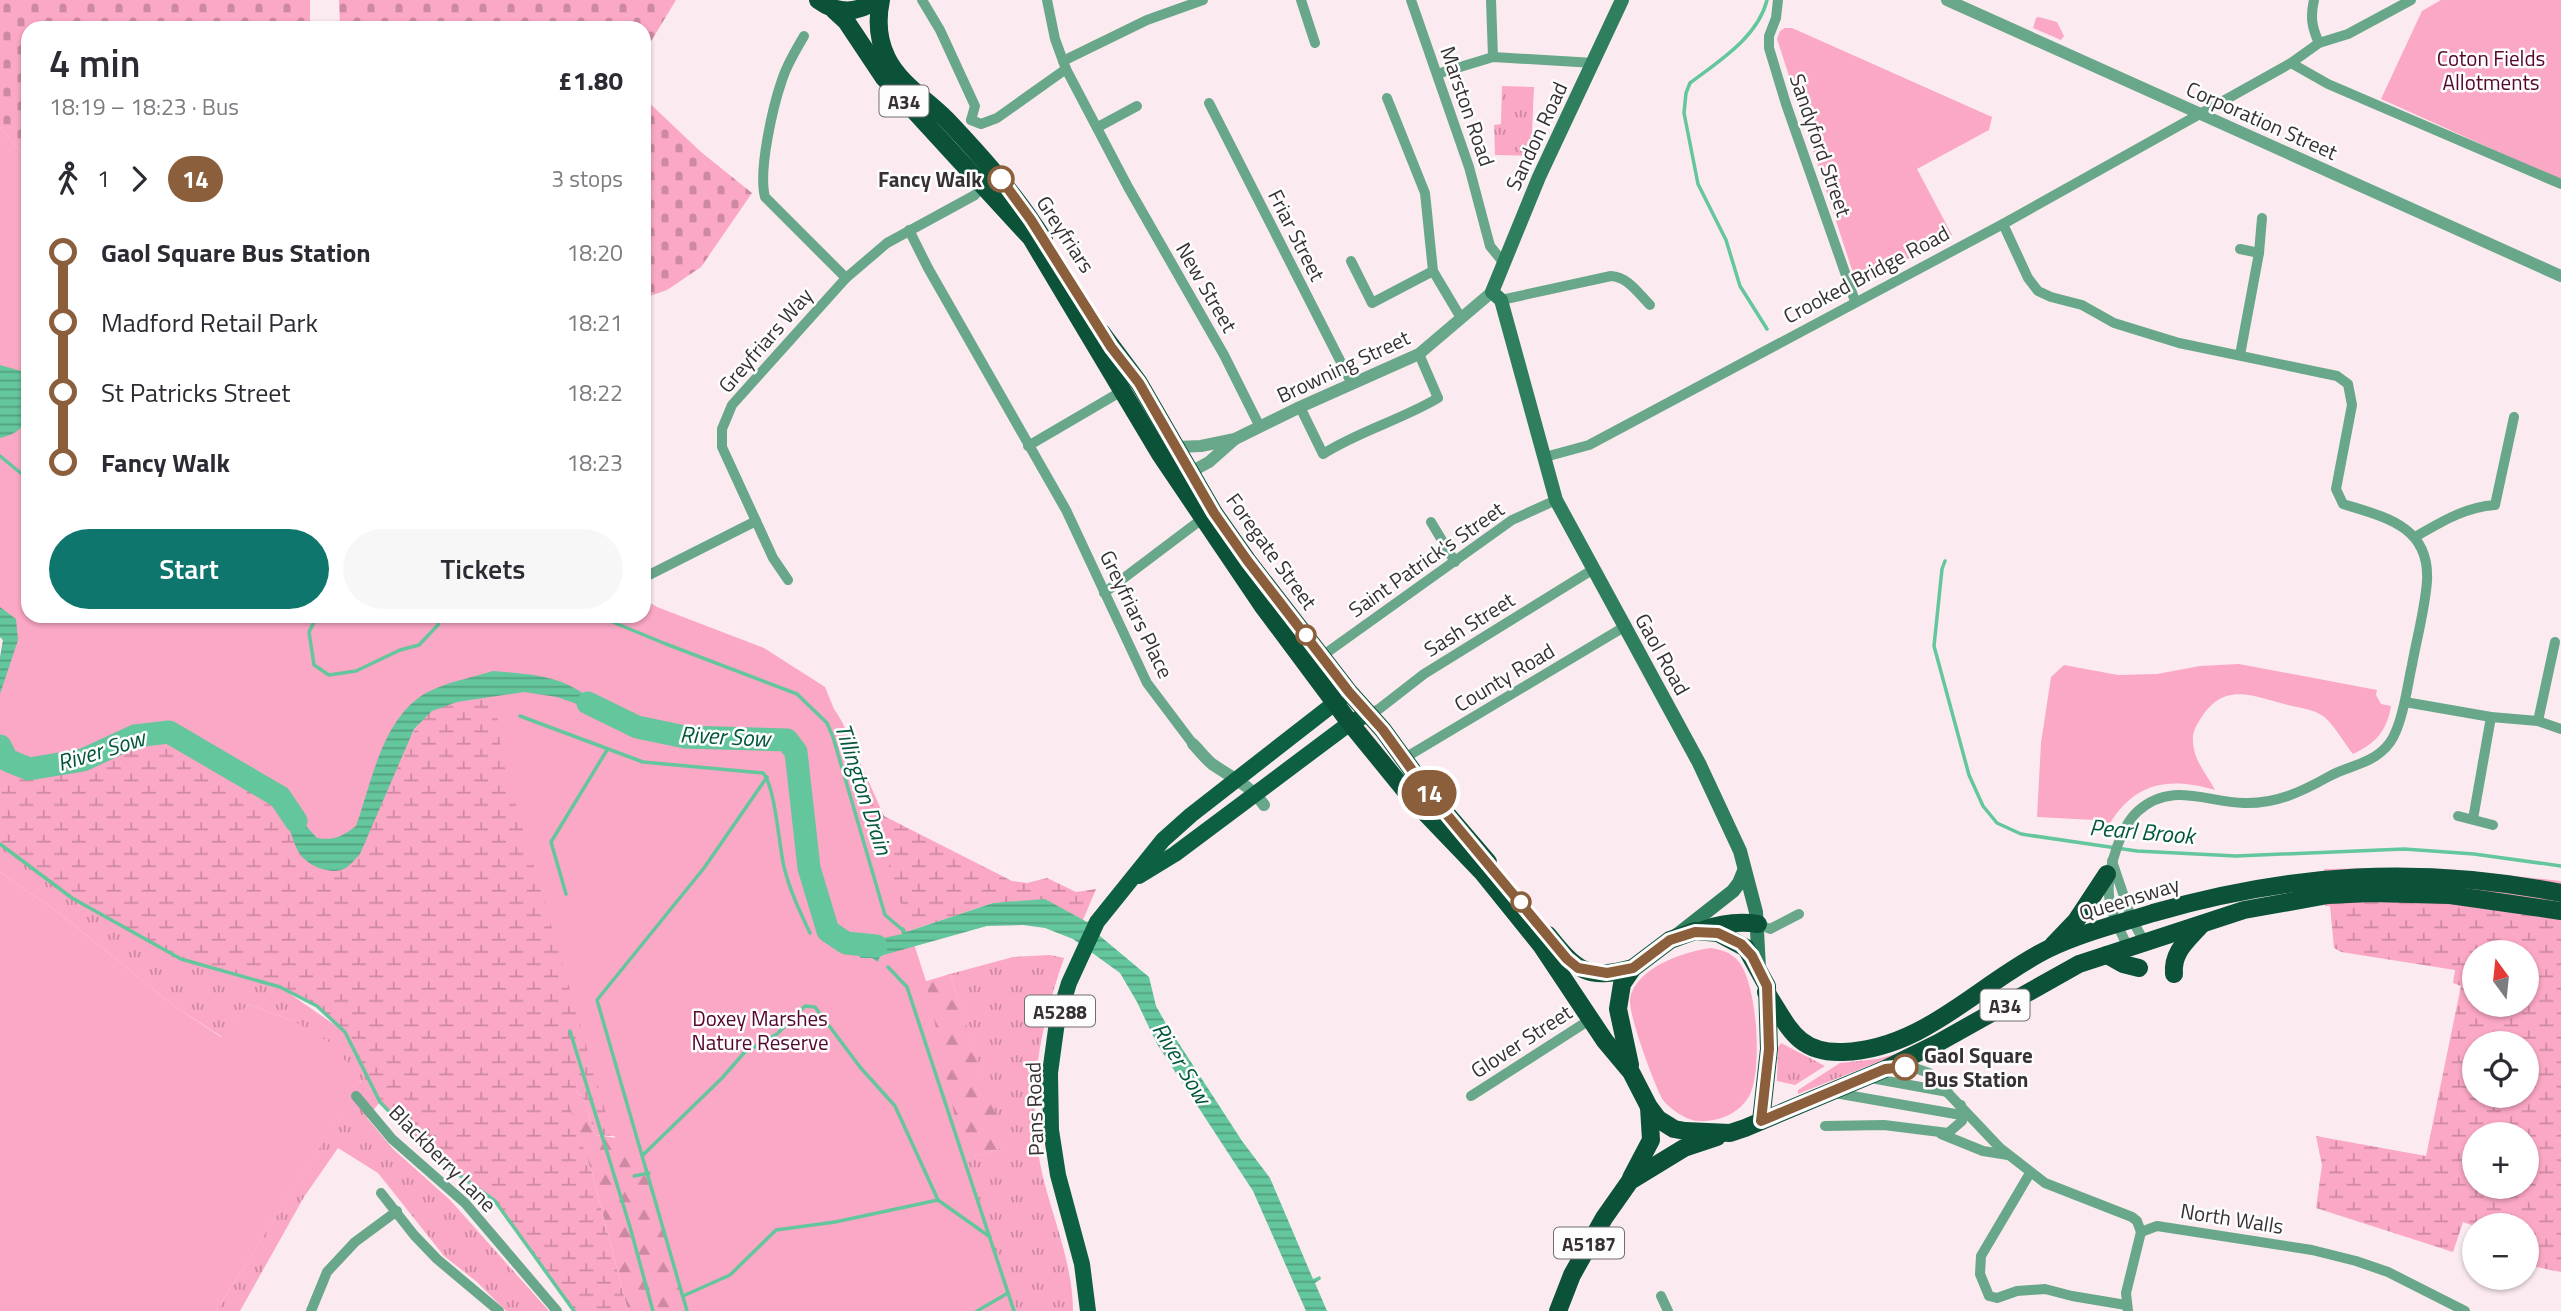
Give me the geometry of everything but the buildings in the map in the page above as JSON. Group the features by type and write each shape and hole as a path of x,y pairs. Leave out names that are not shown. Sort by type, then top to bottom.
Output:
{"highway":[{"name":"A34","path":"817,0 834,10 852,11 878,0"},
{"name":"Greyfriars","path":"878,0 880,40 897,74 944,117 996,173 1031,220 1111,347 1139,383 1173,441"},
{"name":"Greyfriars","path":"834,10 846,21 884,78 1031,238 1122,391 1183,476"},
{"path":"944,117 985,173 984,185"},
{"name":"Foregate Street","path":"1173,441 1183,476 1202,519 1283,635 1342,697 1368,714 1567,959 1578,968 1596,973 1633,968"},
{"name":"Foregate Street","path":"1183,476 1322,656 1342,697 1350,723 1412,799 1483,873 1541,945 1591,1019"},
{"path":"2051,948 2076,921 2110,867"},
{"name":"Queensway","path":"1766,992 1797,1040 1814,1048 1836,1052 1869,1050 1886,1046 1921,1030 2051,948 2185,904 2247,890 2435,876 2561,893"},
{"name":"Queensway","path":"1761,1121 1885,1069 1938,1043 2079,964 2203,922 2327,886 2385,893 2450,895 2561,911"},
{"path":"2174,974 2173,963 2178,950 2203,922"},
{"path":"1700,931 1718,933 1741,944 1759,968 1767,986 1769,1049 1761,1121 1730,1133 1674,1129 1658,1119 1631,1072 1618,1009 1622,984 1633,968 1670,940 1723,923 1758,924"},
{"path":"2107,955 2123,964 2139,968"},
{"name":"A34","path":"1591,1019 1631,1072"},
{"name":"A5187","path":"1559,1311 1572,1275 1604,1218 1630,1181 1651,1140 1649,1107"},
{"name":"A5187","path":"1630,1181 1684,1148 1730,1133"}],"main road":[{"name":"Sandon Road","path":"1497,296 1503,262 1539,177 1622,0"},
{"name":"Gaol Road","path":"1497,296 1556,500 1731,827 1740,851 1758,924 1759,968"},
{"name":"Pans Road","path":"1088,1311 1082,1264 1058,1175 1051,1130 1050,1073 1057,1022 1080,956 1110,903 1163,840 1342,697"},
{"name":"Pans Road","path":"1130,881 1260,799 1350,723 1368,714"},
{"path":"1670,940 1733,891 1744,871"}],"street":[{"path":"922,0 940,30 975,106 971,120 965,126 944,117"},
{"name":"New Street","path":"1047,0 1055,39 1064,65 1261,427"},
{"path":"971,120 981,124 997,118 1064,65 1174,5 1203,0"},
{"path":"1301,0 1315,43"},
{"name":"Marston Road","path":"1411,0 1469,167 1490,246 1503,262"},
{"path":"1491,0 1493,57"},
{"name":"Sandyford Street","path":"1778,0 1776,18 1769,36 1769,48 1854,301"},
{"name":"Corporation Street","path":"1947,0 2561,276"},
{"path":"2314,0 2311,12 2312,27 2319,43"},
{"name":"Crooked Bridge Road","path":"1545,457 1589,445 1854,301 2003,224 2291,63 2319,43 2348,34 2411,0"},
{"path":"804,36 782,80 761,184 765,197 846,278"},
{"path":"1437,74 1493,57 1594,63"},
{"path":"2291,63 2328,84 2561,184"},
{"path":"1387,98 1425,193 1433,271 1461,318"},
{"name":"Friar Street","path":"1209,103 1352,384"},
{"path":"1098,127 1137,106"},
{"path":"909,230 975,195 984,185"},
{"path":"2240,355 2259,253 2262,218"},
{"path":"2003,224 2028,278 2038,291 2082,305 2114,323 2179,343 2337,376 2348,384 2351,405 2336,489 2338,497 2343,504 2393,520 2415,537 2423,556 2427,578 2405,702 2395,735 2381,752 2297,794 2255,803 2191,794 2167,795 2139,810 2122,832 2110,867 2108,893 2136,944"},
{"name":"Greyfriars Way","path":"788,580 773,558 722,447 722,429 732,405 846,278 887,243 909,230"},
{"name":"Greyfriars Place","path":"909,230 1066,510 1147,683 1193,744 1211,763 1238,779 1260,799"},
{"path":"2240,249 2259,253"},
{"path":"1351,261 1372,303 1433,271"},
{"path":"1497,296 1620,276 1650,304"},
{"name":"Browning Street","path":"1173,441 1201,446 1235,439 1419,354 1461,318 1497,296"},
{"path":"1300,407 1323,454 1340,443 1438,398 1419,354"},
{"path":"1028,446 1122,391"},
{"path":"2415,537 2454,515 2477,506 2495,505 2514,417"},
{"name":"Browning Street","path":"1183,476 1209,462 1235,439"},
{"name":"Saint Patrick's Street","path":"1322,656 1512,520 1556,500"},
{"path":"1104,593 1202,519"},
{"path":"651,574 756,521"},
{"path":"1431,522 1455,562"},
{"name":"Sash Street","path":"1368,714 1379,709 1424,674 1592,570"},
{"name":"County Road","path":"1403,759 1624,627"},
{"path":"2538,720 2555,642"},
{"path":"2405,702 2491,717 2538,720 2561,729"},
{"path":"2473,819 2491,717"},
{"path":"2458,816 2493,825"},
{"path":"1758,924 1770,929 1798,914"},
{"path":"2124,922 2136,944"},
{"name":"Glover Street","path":"1471,1096 1591,1019"},
{"path":"1885,1069 1912,1067 1929,1073 1950,1093 1965,1113 2030,1173 2045,1183 2137,1221 2141,1232 2126,1293 2127,1308 2045,1289 2017,1291 1997,1298 1989,1296 1982,1281 1981,1256 2030,1173"},
{"path":"1865,1077 1950,1093"},
{"path":"1830,1092 1965,1113"},
{"name":"Blackberry Lane","path":"356,1096 392,1139 465,1203 557,1311"},
{"path":"1825,1126 1849,1121 1948,1133 1958,1127 1965,1113"},
{"path":"1936,1132 1983,1151 2008,1154"},
{"path":"381,1193 437,1259 499,1311"},
{"path":"311,1311 327,1272 355,1242 397,1212"},
{"name":"North Walls","path":"2141,1232 2157,1226 2321,1252 2388,1272 2465,1311"},
{"path":"1661,1296 1668,1311"}],"green space":[{"path":"0,0 310,0 310,21 21,21 21,152 0,127"},
{"path":"339,0 676,0 651,41 651,21 340,21"},
{"name":"Coton Fields Allotments","path":"2441,0 2561,0 2561,180 2381,99 2422,11"},
{"path":"2036,18 2057,22 2064,36 2061,40 2033,28"},
{"path":"1792,28 1992,117 1989,130 1917,169 1952,235 1862,284 1858,282 1851,267 1777,39 1780,31"},
{"path":"1502,86 1534,87 1531,156 1495,155 1494,125 1501,124"},
{"path":"651,105 701,152 752,193 701,267 667,290 651,296"},
{"name":"Doxey Marshes Nature Reserve","path":"0,127 21,152 21,623 651,623 651,603 764,648 825,687 842,722 926,981 964,1160 1014,1311 687,1311 649,1173 612,1134 501,754 496,702 491,696 447,704 433,710 422,720 400,755 360,854 344,869 332,871 308,862 300,854 291,835 280,797 169,732 135,736 83,760 29,769 7,760 0,746 0,658 3,640 0,637"},
{"name":"Doxey Marshes Nature Reserve","path":"25,623 604,623 915,1016 1014,1311 707,1236 615,1136 595,1135 584,1100 576,1091 567,1099 592,1173 628,1311 574,1311 496,1201 430,1154 380,1102 345,1032 317,1006 280,987 181,959 72,898 0,844 0,694","holes":["493,671 503,693 468,698 434,710 411,735 381,798 360,854 282,799"]},
{"path":"2239,664 2377,690 2376,695 2381,704 2391,706 2383,730 2368,746 2353,754 2331,723 2319,714 2252,696 2230,695 2210,706 2193,735 2196,756 2215,790 2181,784 2152,787 2127,802 2106,830 2095,820 2037,817 2041,743 2051,677 2064,665 2118,675 2157,674 2200,666"},
{"path":"834,709 884,816 1012,881 1027,883 1047,878 1076,892 1096,889 1083,920 1045,900 993,903 906,932"},
{"path":"0,844 72,898 181,959 280,987 345,1032 380,1102 367,1118 393,1149 450,1200 549,1311 506,1311 477,1282 444,1256 378,1173 338,1148 304,1197 240,1311 216,1311 361,1082 294,1021 248,1004 222,1037 174,1006 59,913 0,872"},
{"path":"2324,869 2449,869 2561,881 2561,1272 2539,1267 2539,1213 2462,1213 2462,1225 2453,1252 2316,1208 2322,1165 2316,1136 2426,1156 2461,986 2453,983 2455,970 2341,952 2334,948 2330,906 2325,906"},
{"path":"0,872 59,913 174,1006 221,1037 248,1004 294,1021 334,1045 361,1083 216,1311 0,1311"},
{"path":"1711,948 1733,956 1745,973 1754,1006 1756,1063 1751,1092 1742,1105 1723,1118 1699,1121 1679,1114 1659,1093 1637,1034 1630,999 1641,978 1651,970 1675,957"},
{"path":"1050,955 1064,958 1041,1042 1035,1127 1045,1185 1067,1263 1073,1311 1014,1311 964,1160 1005,1147 950,974 1013,957"},
{"path":"950,974 1006,1147 964,1160 907,987"},
{"path":"1781,1043 1825,1066 1795,1085 1777,1081 1778,1047"},
{"path":"1903,1052 1798,1094 1798,1090 1840,1063 1877,1059"},
{"path":"575,1090 584,1100 595,1135 662,1144 701,1311 628,1311 592,1173 566,1099"}],"water":[{"path":"0,365 21,371 21,428 0,438"},
{"path":"0,607 16,619 18,640 0,694 3,640 0,637"},
{"path":"493,671 558,681 584,694 614,717 557,697 524,692 457,702 432,711 414,729 360,854 344,869 332,871 308,862 300,854 280,797 317,838 333,838 347,833 356,826 380,752 399,718 411,704 442,686"},
{"path":"1045,899 1087,922 1090,920 1100,936 1149,977 1156,1006 1165,1022 1242,1141 1270,1178 1313,1279 1320,1276 1321,1279 1315,1283 1327,1311 1306,1311 1253,1191 1157,1044 1120,973 1073,939 1045,928 1023,925 987,926 880,956 878,962 872,958 861,958 846,943 862,936 879,939 902,934 901,928 904,927 906,932 993,903"}],"waterway":[{"path":"1767,0 1746,37 1725,57 1690,83 1684,113 1698,184 1726,240 1740,286 1767,329"},
{"name":"Tillington Drain","path":"0,456 21,473"},
{"name":"Pearl Brook","path":"1945,561 1934,646 1969,775 1983,806 1997,823 2021,834 2137,851 2236,856 2404,849 2474,854 2561,866"},
{"path":"314,623 309,632 314,665 329,675 356,671 400,650 419,645 438,623"},
{"name":"Tillington Drain","path":"615,623 797,694 827,723 885,915 904,931"},
{"name":"River Sow","path":"588,703 637,727 685,737 787,740 796,752 809,868 828,931 846,943 876,946"},
{"path":"520,716 643,762 763,773 774,802 786,876 810,933"},
{"name":"River Sow","path":"0,746 7,760 29,769 83,760 135,736 169,732 280,797 296,821"},
{"path":"566,894 551,842 607,750"},
{"path":"687,1311 597,1000 704,868 767,777"},
{"path":"0,844 72,898 181,959 280,987 317,1006 345,1032 380,1102 430,1154 495,1201 574,1311"},
{"name":"Tillington Drain","path":"888,967 907,987 1014,1311"},
{"path":"643,1155 744,1053 777,1034 805,1006 815,1007 860,1067 895,1106 938,1200"},
{"path":"570,1031 653,1311"},
{"path":"634,1176 649,1173"},
{"path":"683,1296 730,1275 776,1230 835,1222 938,1200 990,1237"},
{"path":"977,1311 1008,1293"}],"bus line":[{"name":"14","path":"1001,179 1031,220 1111,347 1139,383 1214,513 1247,560 1349,692 1383,730 1428,792 1567,959 1578,968 1596,973 1618,972 1633,968 1670,940 1700,931 1718,933 1746,947 1767,986 1769,1049 1761,1121 1885,1069 1905,1067"}],"place":[{"name":"Fancy Walk","path":"1001,179"},
{"name":"Gaol Square Bus Station","path":"1905,1067"}]}
